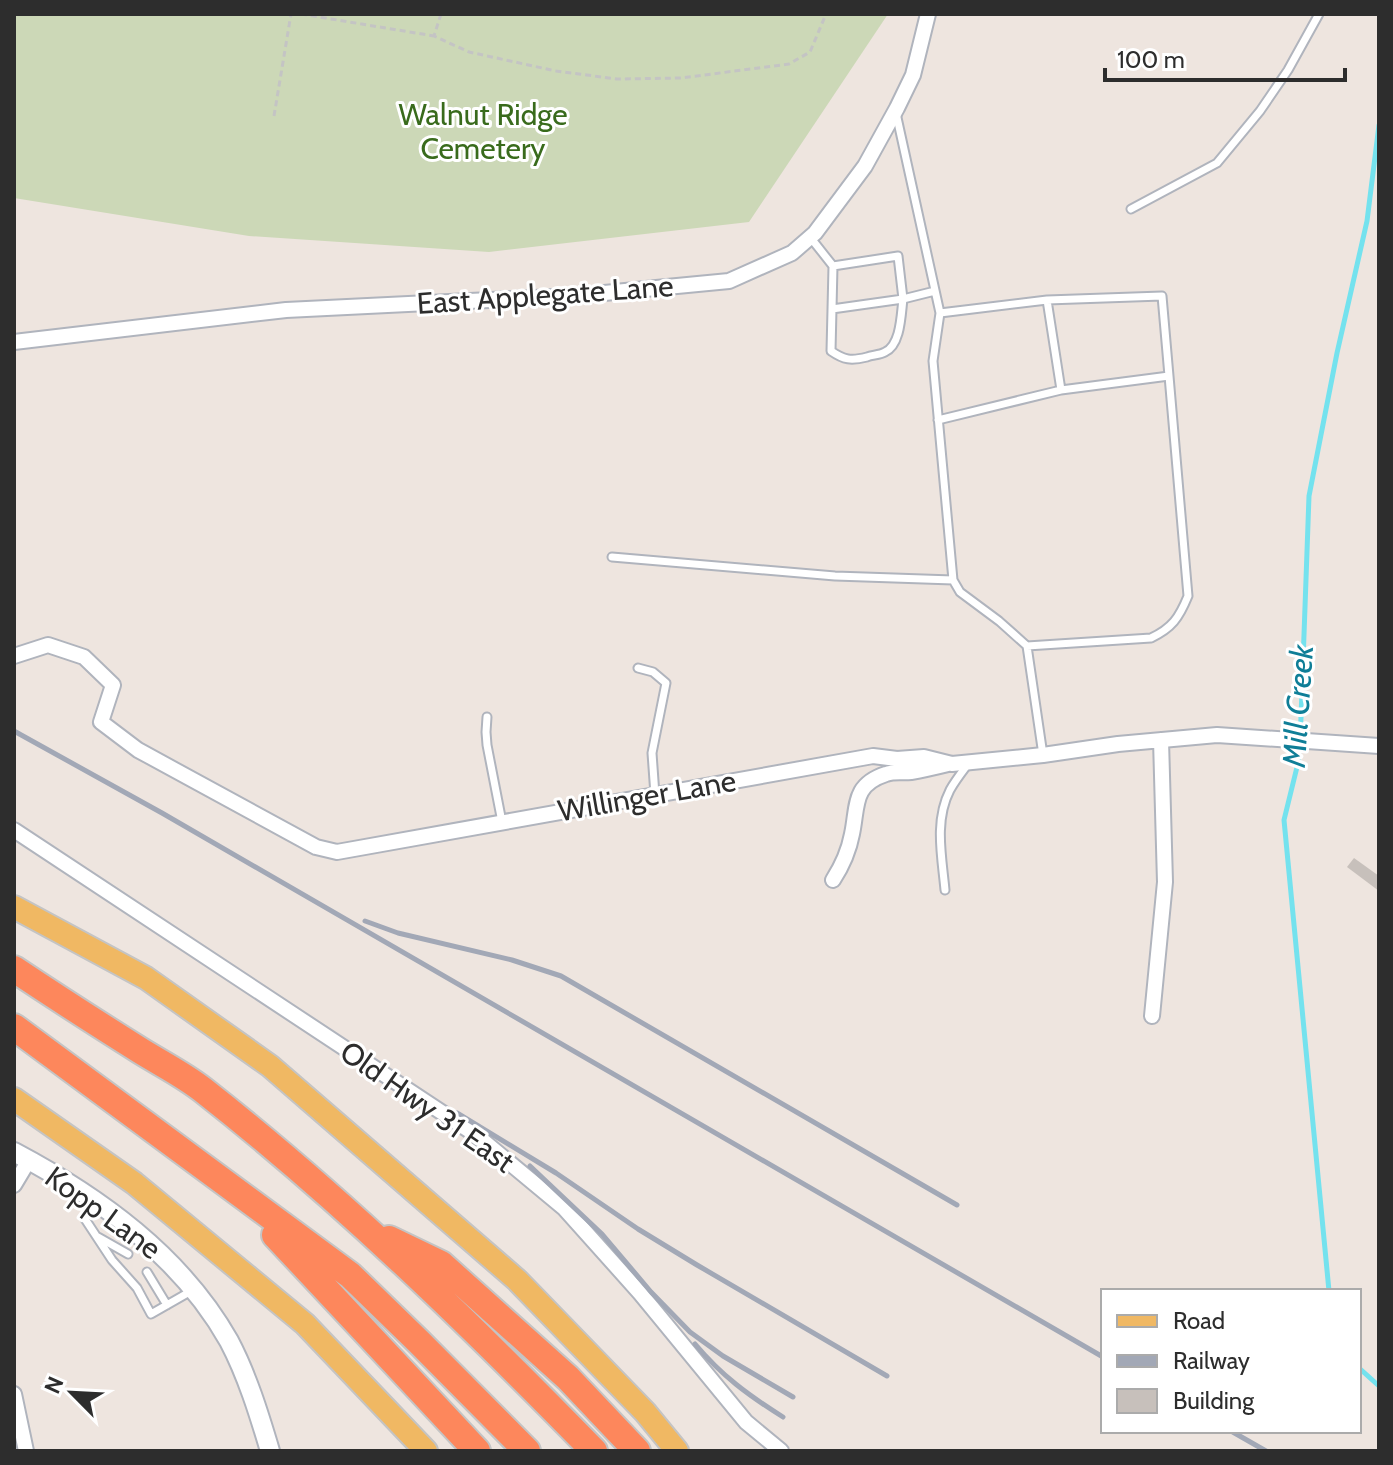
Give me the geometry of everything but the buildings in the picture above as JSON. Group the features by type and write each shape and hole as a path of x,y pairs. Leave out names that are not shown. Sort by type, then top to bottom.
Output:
{"highway":[{"path":"14,969 200,1088 295,1166 488,1343 594,1451"},
{"path":"14,1027 350,1275 527,1451"},
{"path":"229,1186 477,1451"},
{"path":"366,1228 441,1264 568,1378 637,1451"}],"main road":[{"path":"14,907 146,978 270,1066 517,1280 645,1412 677,1451"},
{"path":"14,1099 134,1183 305,1324 426,1451"}],"street":[{"name":"East Applegate Lane","path":"14,342 286,310 573,296 729,281 792,253 810,237 865,166 913,75 928,14"},
{"name":"Willinger Lane","path":"14,656 48,645 84,657 113,685 101,722 138,750 316,847 337,852 873,756 897,759 924,757 952,764 1217,735 1379,746"},
{"path":"1152,1016 1165,882 1161,740"},
{"path":"833,880 849,846 857,798 862,789 887,773 952,764"},
{"name":"Old Hwy 31 East","path":"14,830 476,1135 564,1208 640,1293 746,1422 781,1451"},
{"path":"14,1185 22,1156"},
{"name":"Kopp Lane","path":"22,1156 97,1201 172,1264 206,1306 229,1342 249,1388 270,1451"},
{"path":"14,1394 26,1451"}],"lane":[{"path":"1131,209 1217,163 1260,111 1288,70 1319,14"},
{"path":"895,111 940,313 933,361 953,580 960,592 1027,646 1043,755"},
{"path":"810,237 833,266 831,351 852,361 888,352 898,334 903,299 898,256 833,266"},
{"path":"832,309 935,291"},
{"path":"940,313 1047,300 1162,296 1188,596 1180,614 1167,631 1151,638 1027,646"},
{"path":"1047,300 1061,390"},
{"path":"938,420 1061,390 1169,376"},
{"path":"612,557 835,576 953,580"},
{"path":"638,668 653,672 666,683 652,753 655,795"},
{"path":"487,717 487,745 502,822"},
{"path":"945,890 941,817 949,792 969,762"},
{"path":"97,1201 85,1219 112,1260 137,1288 151,1314 193,1290"},
{"path":"96,1236 128,1254"},
{"path":"147,1272 167,1305"}],"path":[{"path":"274,116 291,14"},
{"path":"301,14 434,36 469,52 556,71 617,79 681,78 789,64 810,52 826,14"},
{"path":"434,36 441,14"}],"green space":[{"name":"Walnut Ridge Cemetery","path":"14,14 888,14 749,222 489,252 249,236 14,198"}],"waterway":[{"name":"Mill Creek","path":"1329,1289 1284,820 1298,763 1309,496 1367,221 1379,125"},
{"name":"Mill Creek","path":"1361,1370 1379,1386"}],"railway":[{"path":"14,731 162,813 1101,1356"},
{"path":"365,921 398,933 512,960 561,976 957,1205"},
{"path":"457,1113 556,1173 638,1229 887,1376"},
{"path":"530,1166 602,1234 690,1332 723,1356 793,1397"},
{"path":"695,1344 736,1384 783,1417"},
{"path":"1234,1433 1266,1451"}]}
